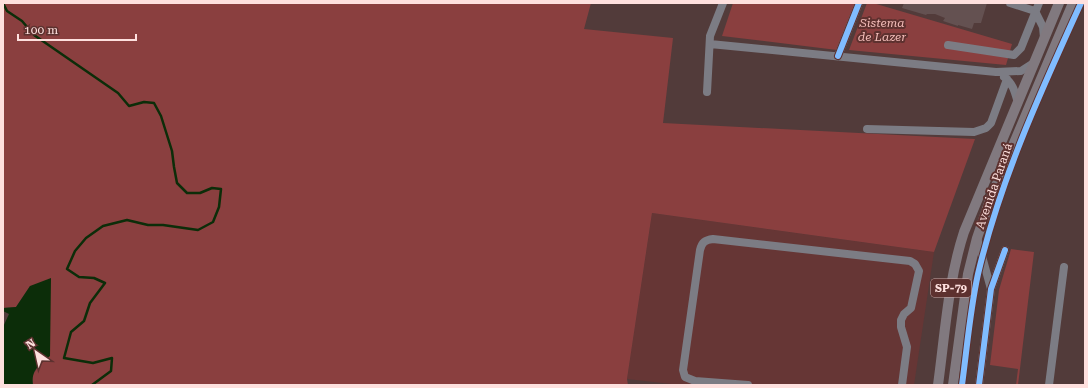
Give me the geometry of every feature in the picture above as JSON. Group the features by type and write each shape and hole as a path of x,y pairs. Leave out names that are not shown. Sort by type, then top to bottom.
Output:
{"main road":[{"name":"Avenida Paraná","path":"938,385 947,310 957,252 1059,3"},
{"name":"Avenida Paraná","path":"953,385 968,274 977,238 990,200 1073,3"}],"street":[{"path":"707,92 710,40 723,3"},
{"path":"838,56 859,3"},
{"path":"1010,3 1037,7"},
{"path":"1037,7 1043,27 1044,41"},
{"path":"948,45 1014,55 1021,48 1037,7"},
{"path":"710,40 838,56 996,72 1021,71 1036,61"},
{"path":"996,72 1007,79 1013,86 1018,102"},
{"path":"867,129 974,132 986,128 991,123 1007,79"},
{"path":"977,238 992,289"},
{"path":"748,385 695,381 685,377 683,370 700,250 702,243 706,240 721,240 910,261 915,264 919,271 911,308 904,314 901,320 901,327 907,347 902,385"},
{"path":"979,385 992,289 1004,250"},
{"path":"1049,385 1064,267"}],"shaded area":[{"path":"652,213 934,252 914,385 680,385 627,379"},
{"path":"51,278 50,356 37,368 33,375 33,385 3,385 3,327 9,314 3,311 3,308 16,307 30,286"}],"green space":[{"path":"3,3 591,3 584,29 673,38 663,123 975,139 934,252 652,213 627,379 628,385 33,385 32,376 40,364 50,355 30,286 16,307 3,308"},
{"path":"733,3 856,3 837,50 722,36"},
{"name":"Sistema de Lazer","path":"867,3 873,3 1012,44 1006,65 849,50"},
{"path":"1011,249 1034,252 1018,385 1016,385 1018,369 990,365 999,290"}],"building":[{"path":"904,3 987,3 981,23 974,23 972,29 943,21 945,18 935,14 926,15 902,8"}],"waterway":[{"path":"3,3 7,11 22,21 34,35 118,93 129,106 144,102 154,103 161,116 172,151 177,183 187,193 200,193 212,188 221,189 219,207 213,222 198,230 163,225 148,225 127,220 103,226 86,238 75,251 67,269 79,277 94,278 105,283 90,303 84,321 71,332 64,358 93,363 112,358 111,371 92,385"}],"cycle path":[{"path":"838,56 859,3"},
{"path":"962,385 975,288 987,239 1023,136 1081,3"},
{"path":"979,385 991,289 1005,250"}]}
